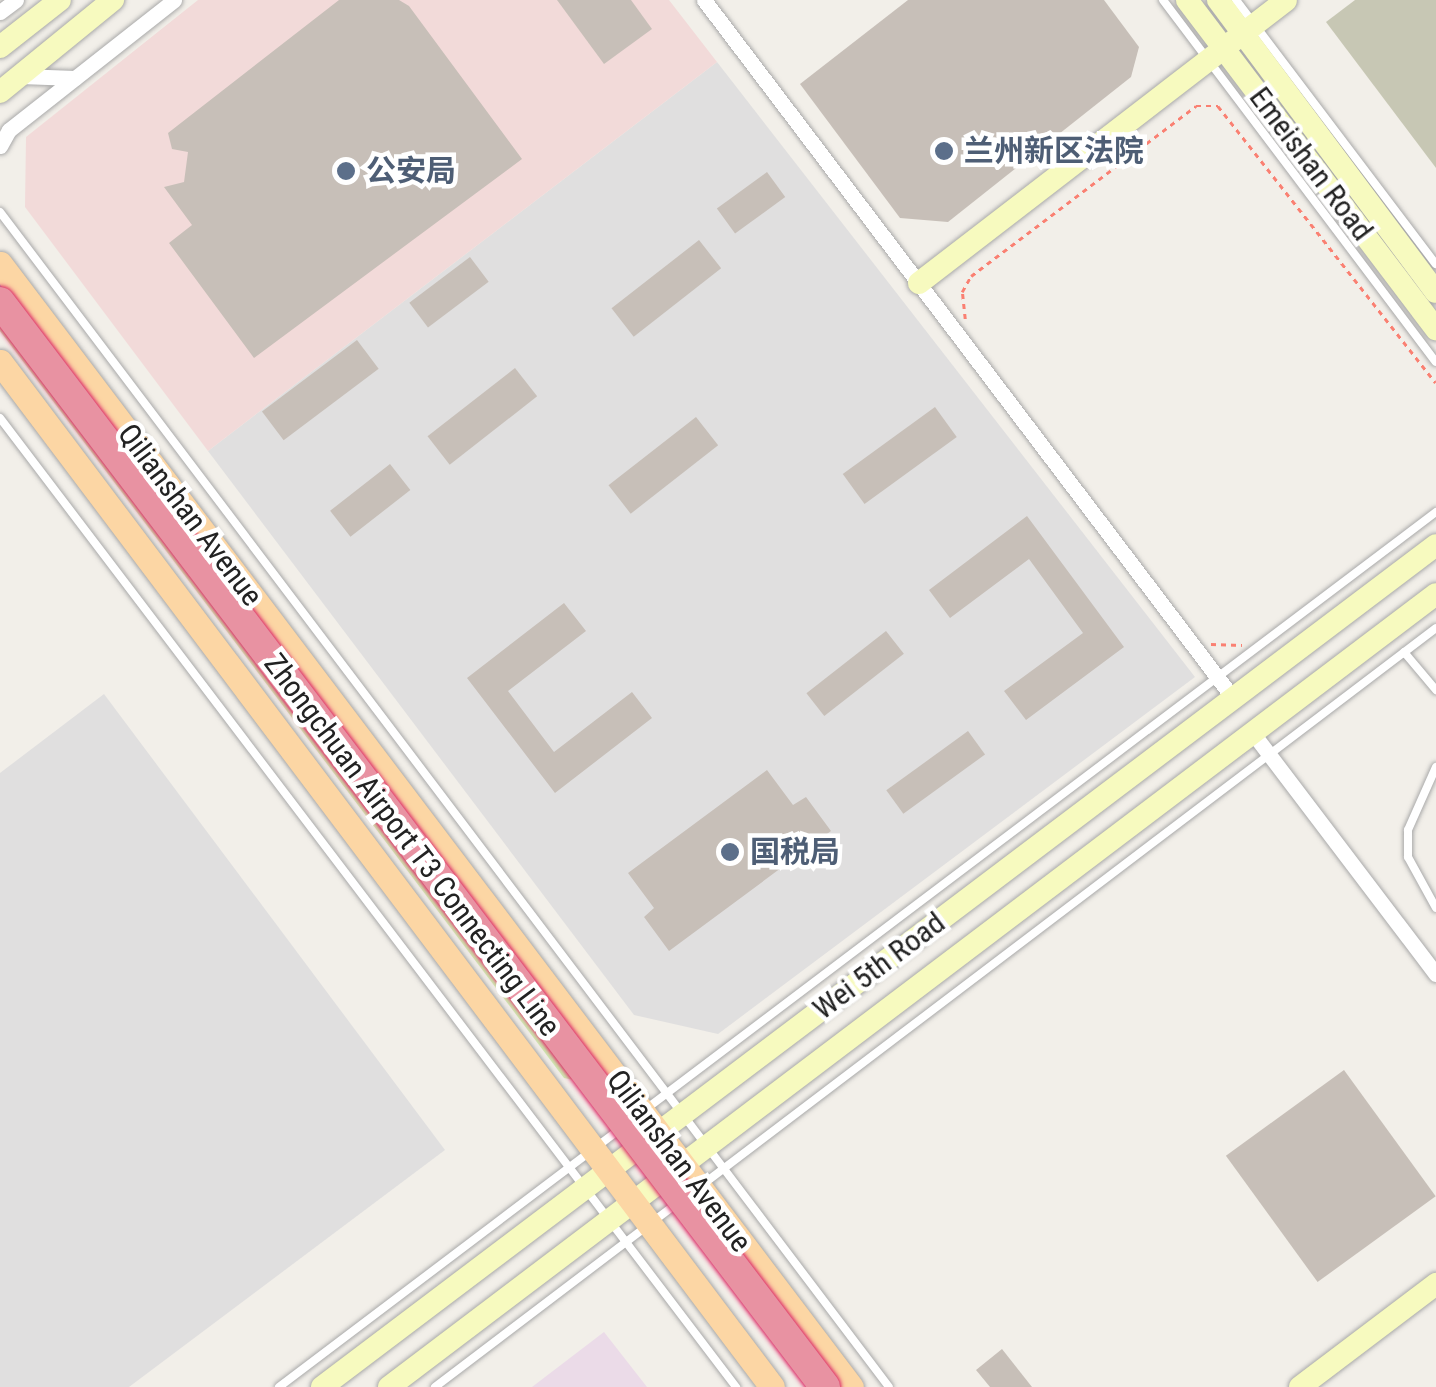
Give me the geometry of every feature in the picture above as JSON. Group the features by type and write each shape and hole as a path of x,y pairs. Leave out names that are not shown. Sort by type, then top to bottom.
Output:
{"highway":[{"name":"Zhongchuan Airport T3 Connecting Line","path":"0,302 825,1387"},
{"name":"Zhongchuan Airport T3 Connecting Line","path":"0,336 799,1387"}],"main road":[{"name":"Qilianshan Avenue","path":"0,264 850,1387"},
{"name":"Qilianshan Avenue","path":"0,362 772,1387"}],"street":[{"path":"0,12 16,0"},
{"path":"0,47 60,0"},
{"path":"0,92 113,0"},
{"path":"0,146 9,130 174,0"},
{"path":"704,0 1233,698"},
{"name":"Emeishan Road","path":"1187,0 1214,52 1436,329"},
{"name":"Emeishan Road","path":"1218,0 1248,28 1436,292"},
{"path":"918,283 1286,0"},
{"path":"0,27 28,25"},
{"path":"20,76 75,78"},
{"name":"Wei 5th Road","path":"322,1387 1436,546"},
{"name":"Wei 5th Road","path":"389,1387 1436,594"},
{"path":"1252,732 1436,974"},
{"path":"1300,1387 1436,1284"}],"lane":[{"path":"1164,0 1214,52 1436,362"},
{"path":"1236,0 1248,28 1436,264"},
{"path":"0,212 664,1096 684,1114 705,1148 889,1387"},
{"path":"0,418 736,1387"},
{"path":"280,1387 1436,512"},
{"path":"435,1387 1436,628"},
{"path":"1404,652 1436,690"},
{"path":"1436,767 1408,830 1408,857 1436,908"}],"path":[{"path":"966,322 962,292 970,276 1196,106 1218,106 1436,383"},
{"path":"1207,642 1226,648 1247,644"}],"shaded area":[{"path":"198,0 669,0 717,62 208,451 25,207 26,137"},
{"path":"1355,0 1436,0 1436,168 1326,22"},
{"path":"717,62 1195,677 718,1034 634,1015 208,451"},
{"path":"104,694 445,1150 129,1387 0,1387 0,773"},
{"path":"604,1332 647,1387 532,1387"}],"green space":[{"path":"0,292 574,1080 564,1078 0,331"}],"building":[{"name":"公安局","path":"339,0 399,0 409,6 522,159 254,358 169,243 192,225 164,187 184,182 188,152 172,149 168,133"},
{"path":"557,0 631,0 652,29 604,64"},
{"name":"兰州新区法院","path":"908,0 1104,0 1139,47 1131,77 948,222 900,218 800,84"},
{"path":"767,172 785,197 735,234 717,208"},
{"path":"699,240 721,268 634,337 612,308"},
{"path":"470,257 489,282 428,327 409,303"},
{"path":"357,340 379,369 284,440 262,412"},
{"path":"515,368 537,396 450,465 428,436"},
{"path":"935,407 957,437 865,504 843,474"},
{"path":"696,417 718,445 631,514 609,485"},
{"path":"390,464 410,490 350,537 330,511"},
{"path":"1027,516 1124,647 1026,720 1004,691 1083,633 1029,559 950,618 929,590"},
{"path":"564,603 586,631 508,691 554,752 632,692 652,718 555,793 467,678"},
{"path":"886,631 904,654 824,716 806,693"},
{"path":"968,731 985,754 903,814 886,790"},
{"name":"国税局","path":"767,770 793,805 806,797 831,831 669,951 644,917 654,908 628,873"},
{"path":"1344,1070 1436,1196 1318,1282 1226,1156"},
{"path":"1002,1349 1032,1387 990,1387 976,1370"}],"place":[{"name":"兰州新区法院","path":"944,151"},
{"name":"公安局","path":"346,171"},
{"name":"国税局","path":"730,852"}]}
